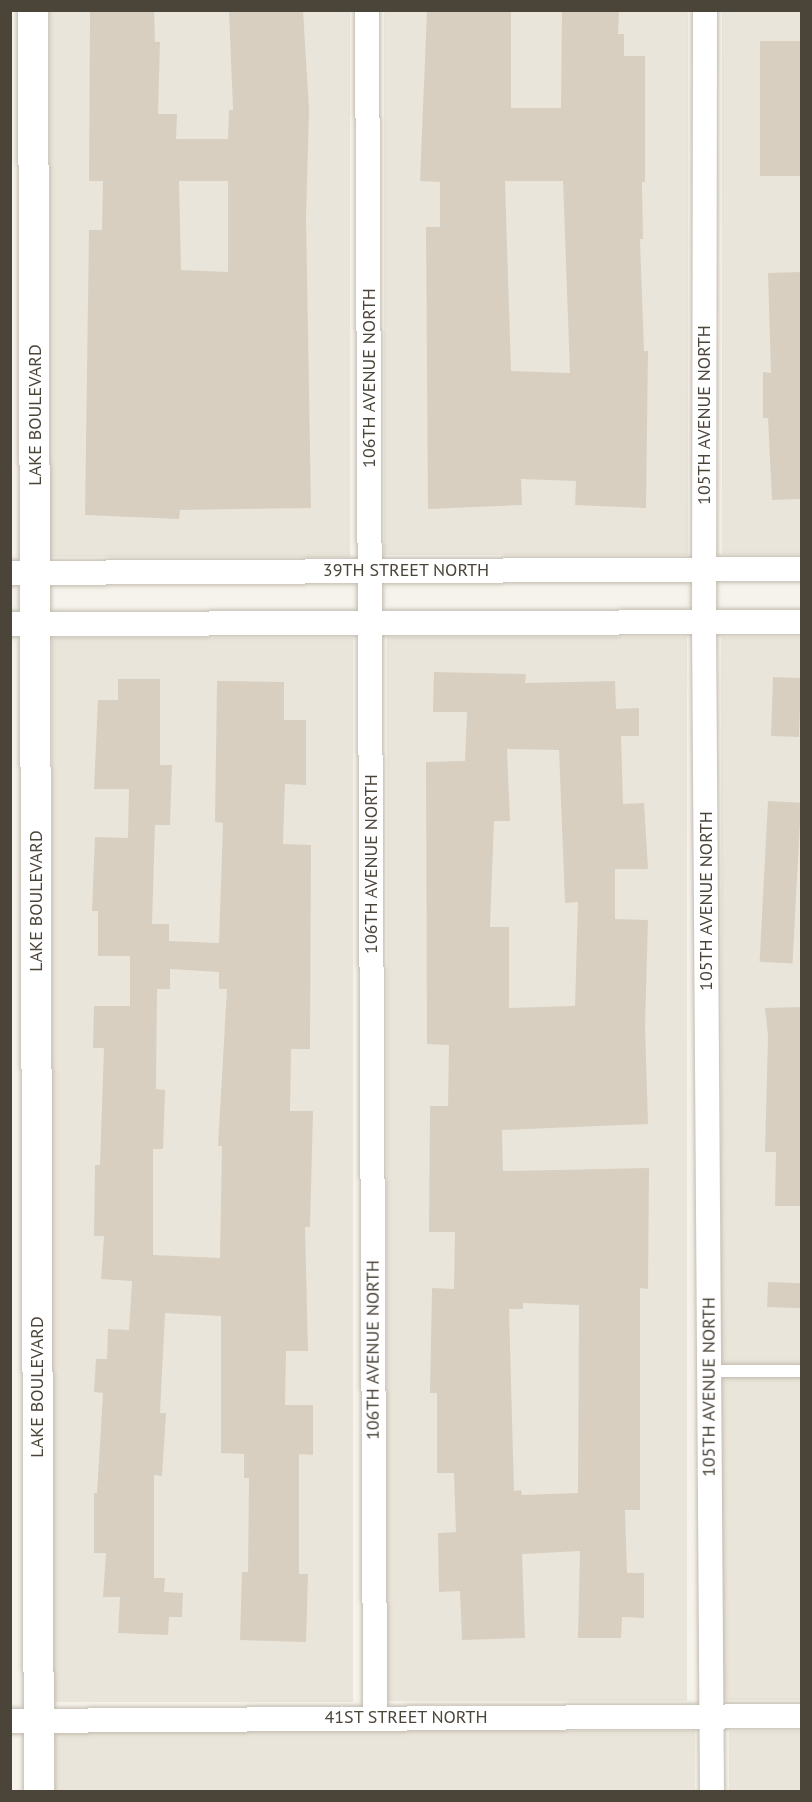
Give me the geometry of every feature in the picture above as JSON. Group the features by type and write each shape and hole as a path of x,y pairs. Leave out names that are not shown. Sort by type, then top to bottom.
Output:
{"street":[{"name":"LAKE BOULEVARD","path":"33,10 23,573 24,1721 39,1791"},
{"name":"106TH AVENUE NORTH","path":"367,10 375,1717"},
{"name":"105TH AVENUE NORTH","path":"705,10 704,622 712,1791"},
{"name":"39TH STREET NORTH","path":"23,573 801,569"},
{"path":"23,624 801,622"},
{"name":"41ST STREET NORTH","path":"24,1721 801,1716"}],"lane":[{"path":"709,1371 801,1371"}],"shaded area":[{"path":"50,11 350,11 350,557 50,557"},
{"path":"384,11 688,11 688,555 384,555"},
{"path":"722,11 801,11 801,554 722,554"},
{"path":"387,637 687,637 687,1701 387,1701"},
{"path":"721,637 801,637 801,1700 721,1700"},
{"path":"52,638 353,638 353,1702 52,1702"},
{"path":"55,1731 695,1731 695,1791 55,1791"},
{"path":"729,1731 801,1731 801,1791 729,1791"}],"building":[{"path":"90,10 154,10 155,42 160,42 158,114 177,114 176,139 228,139 229,110 233,110 229,10 303,10 309,110 306,217 311,508 180,510 179,519 85,515 89,230 102,230 103,181 89,181","holes":["179,181 228,181 228,272 181,270"]},
{"path":"427,10 511,10 511,108 561,108 562,10 619,10 618,34 624,34 624,56 645,56 645,182 642,182 643,239 640,239 644,351 648,351 646,508 575,505 576,481 521,479 522,505 428,509 426,227 440,227 440,182 420,181","holes":["505,181 563,181 570,373 511,371"]},
{"path":"760,41 801,41 801,176 760,176"},
{"path":"801,272 801,499 772,500 768,418 763,418 763,372 771,373 768,273"},
{"path":"434,672 526,674 525,683 615,681 616,709 639,708 639,736 621,736 623,804 644,803 648,869 615,869 615,919 648,920 645,1027 648,1124 502,1130 503,1171 649,1168 648,1289 640,1288 640,1510 625,1510 627,1573 644,1573 644,1618 622,1617 621,1638 578,1638 580,1551 522,1554 525,1638 462,1640 460,1591 439,1592 438,1533 456,1532 454,1473 437,1473 437,1393 430,1393 432,1288 454,1289 455,1232 429,1232 430,1106 448,1106 449,1045 427,1044 426,762 465,761 467,712 433,712","holes":["507,749 559,750 565,903 578,902 575,1006 509,1008 509,927 490,927 494,821 510,821","523,1303 579,1305 578,1493 522,1495 521,1490 514,1491 509,1309 523,1309"]},
{"path":"773,677 801,678 799,737 771,736"},
{"path":"118,679 160,679 160,765 172,765 170,825 155,825 152,924 169,924 169,941 219,943 223,823 215,822 217,681 284,682 284,720 306,720 306,785 285,784 283,844 311,845 310,1049 291,1049 290,1111 313,1111 310,1227 305,1227 308,1351 286,1351 285,1405 313,1405 313,1455 299,1454 299,1574 308,1574 306,1642 240,1640 242,1572 248,1572 249,1478 244,1478 244,1454 221,1453 221,1316 165,1313 160,1413 166,1413 162,1476 154,1475 154,1578 165,1578 164,1592 183,1593 182,1617 169,1617 168,1635 118,1633 120,1597 103,1597 106,1553 94,1553 94,1493 97,1493 103,1393 94,1392 96,1359 107,1359 108,1329 129,1330 132,1281 101,1279 104,1236 94,1236 95,1165 100,1165 104,1048 93,1048 94,1006 130,1006 130,956 98,956 98,911 92,911 95,837 128,838 129,789 94,789 98,700 118,700","holes":["170,969 219,972 219,989 227,989 218,1146 222,1146 220,1258 153,1255 153,1149 163,1149 165,1090 156,1089 157,989 170,989"]},
{"path":"768,801 801,803 793,964 760,962"},
{"path":"801,1007 801,1206 775,1206 776,1152 765,1152 768,1036 765,1008"},
{"path":"768,1282 801,1283 800,1308 767,1307"}]}
